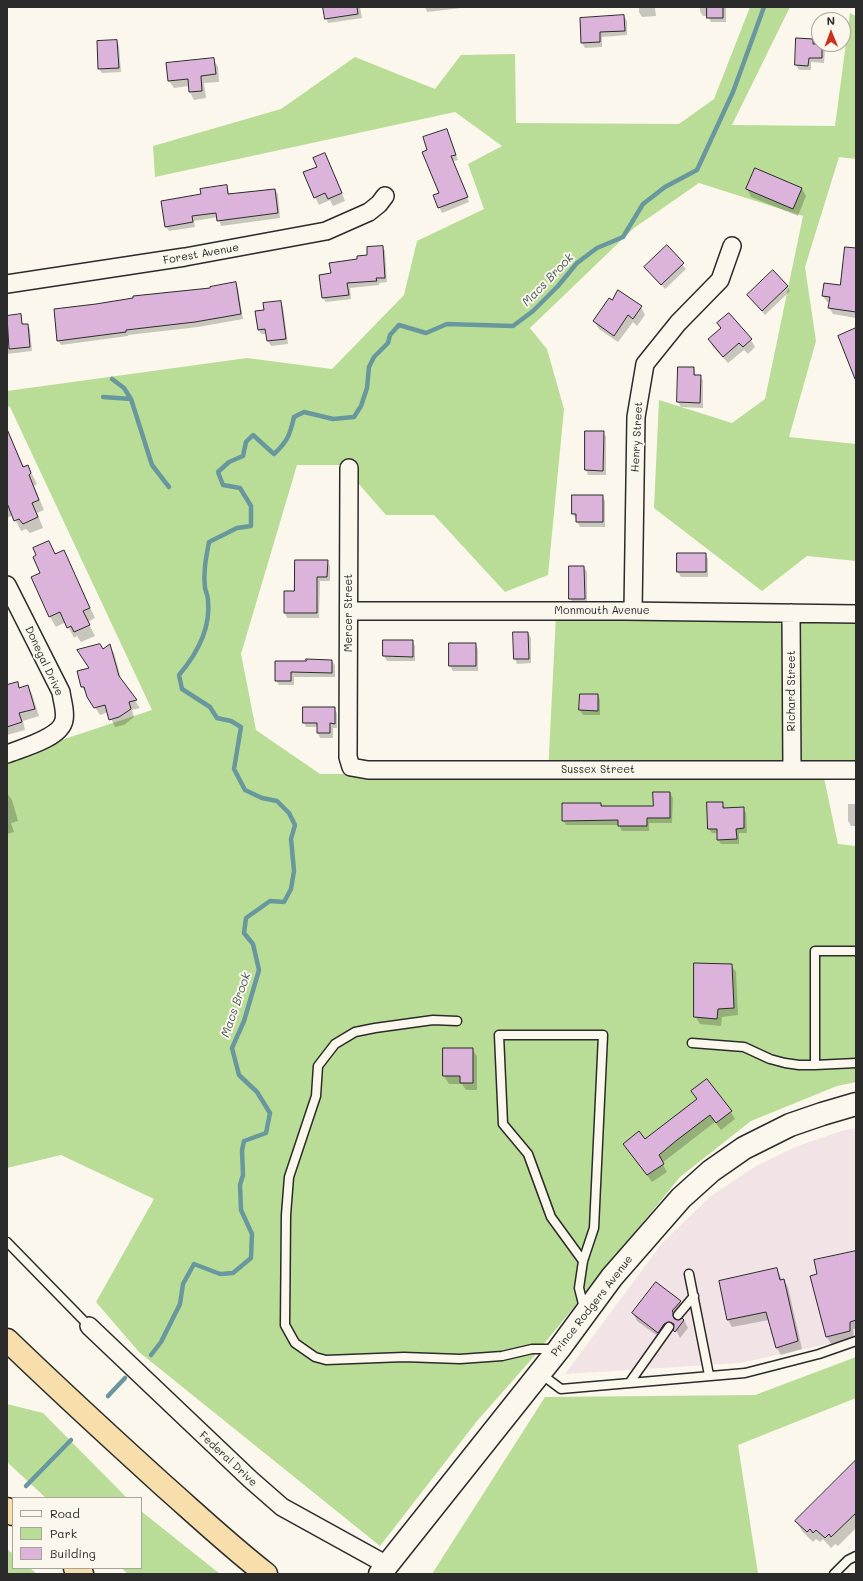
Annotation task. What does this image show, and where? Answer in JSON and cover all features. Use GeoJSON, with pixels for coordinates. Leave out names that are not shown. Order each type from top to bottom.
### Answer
{"type":"FeatureCollection","features":[{"type":"Feature","properties":{"kind":"highway"},"geometry":{"type":"LineString","coordinates":[[7,1340],[58,1390],[150,1474],[236,1550],[266,1574]]}},
{"type":"Feature","properties":{"kind":"street","name":"Forest Avenue"},"geometry":{"type":"LineString","coordinates":[[7,284],[185,257],[326,231],[369,212],[379,204],[385,196]]}},
{"type":"Feature","properties":{"kind":"street","name":"Henry Street"},"geometry":{"type":"LineString","coordinates":[[633,611],[636,417],[645,364],[678,323],[720,280],[732,246]]}},
{"type":"Feature","properties":{"kind":"street","name":"Mercer Street"},"geometry":{"type":"LineString","coordinates":[[348,757],[349,468]]}},
{"type":"Feature","properties":{"kind":"street","name":"Donegal Drive"},"geometry":{"type":"LineString","coordinates":[[7,585],[61,692],[64,710],[64,721],[57,731],[46,738],[7,754]]}},
{"type":"Feature","properties":{"kind":"street","name":"Monmouth Avenue"},"geometry":{"type":"LineString","coordinates":[[349,611],[633,611],[856,614]]}},
{"type":"Feature","properties":{"kind":"street","name":"Richard Street"},"geometry":{"type":"LineString","coordinates":[[791,613],[792,770]]}},
{"type":"Feature","properties":{"kind":"street","name":"Sussex Street"},"geometry":{"type":"LineString","coordinates":[[348,757],[351,766],[368,770],[856,770]]}},
{"type":"Feature","properties":{"kind":"street","name":"Prince Rodgers Avenue"},"geometry":{"type":"LineString","coordinates":[[384,1570],[559,1349],[612,1277],[681,1198],[711,1171],[744,1148],[790,1125],[856,1104]]}},
{"type":"Feature","properties":{"kind":"street","name":"Federal Drive"},"geometry":{"type":"LineString","coordinates":[[89,1326],[250,1480],[282,1507],[384,1570]]}},
{"type":"Feature","properties":{"kind":"lane"},"geometry":{"type":"LineString","coordinates":[[815,1065],[815,951],[856,951]]}},
{"type":"Feature","properties":{"kind":"lane"},"geometry":{"type":"LineString","coordinates":[[457,1021],[433,1020],[355,1032],[334,1044],[318,1066],[316,1096],[289,1177],[286,1215],[285,1325],[295,1344],[315,1357],[326,1360],[404,1357],[460,1359],[502,1356],[532,1349],[559,1349]]}},
{"type":"Feature","properties":{"kind":"lane"},"geometry":{"type":"LineString","coordinates":[[583,1261],[552,1217],[528,1154],[504,1124],[499,1035],[603,1035],[594,1228],[583,1261],[580,1288],[585,1313]]}},
{"type":"Feature","properties":{"kind":"lane"},"geometry":{"type":"LineString","coordinates":[[692,1043],[744,1047],[770,1059],[799,1066],[856,1063]]}},
{"type":"Feature","properties":{"kind":"lane"},"geometry":{"type":"LineString","coordinates":[[7,1242],[89,1326]]}},
{"type":"Feature","properties":{"kind":"lane"},"geometry":{"type":"LineString","coordinates":[[689,1274],[709,1376]]}},
{"type":"Feature","properties":{"kind":"lane"},"geometry":{"type":"LineString","coordinates":[[678,1315],[694,1296]]}},
{"type":"Feature","properties":{"kind":"lane"},"geometry":{"type":"LineString","coordinates":[[630,1382],[669,1327]]}},
{"type":"Feature","properties":{"kind":"lane"},"geometry":{"type":"LineString","coordinates":[[539,1373],[561,1389],[745,1373],[819,1354],[856,1341]]}},
{"type":"Feature","properties":{"kind":"lane"},"geometry":{"type":"LineString","coordinates":[[834,1574],[848,1560],[856,1556]]}},
{"type":"Feature","properties":{"kind":"shaded area"},"geometry":{"type":"Polygon","coordinates":[[[856,1128],[856,1338],[739,1363],[565,1374],[663,1242],[711,1196],[756,1166],[795,1147],[841,1131],[856,1128]]]}},
{"type":"Feature","properties":{"kind":"green space"},"geometry":{"type":"Polygon","coordinates":[[[750,7],[790,7],[732,125],[835,126],[845,52],[851,52],[851,14],[856,16],[856,159],[839,157],[805,267],[816,341],[789,437],[856,444],[856,561],[807,556],[762,591],[654,508],[659,400],[732,423],[765,399],[803,216],[699,183],[634,228],[530,328],[547,349],[564,409],[548,575],[505,592],[434,515],[386,515],[342,465],[297,465],[241,654],[256,730],[320,774],[548,774],[556,615],[856,619],[856,773],[823,773],[838,844],[856,846],[856,1082],[837,1086],[751,1121],[680,1177],[530,1361],[477,1421],[380,1546],[139,1352],[96,1302],[154,1199],[61,1155],[7,1168],[7,758],[152,710],[10,407],[7,406],[7,391],[247,358],[332,369],[404,295],[417,241],[484,209],[468,164],[502,146],[455,112],[155,177],[153,146],[281,109],[355,57],[435,89],[461,55],[515,54],[516,123],[679,124],[714,99],[750,7]]]}},
{"type":"Feature","properties":{"kind":"green space"},"geometry":{"type":"Polygon","coordinates":[[[856,1357],[856,1398],[738,1445],[758,1574],[432,1574],[545,1397],[755,1395],[856,1357]]]}},
{"type":"Feature","properties":{"kind":"green space"},"geometry":{"type":"Polygon","coordinates":[[[7,1404],[43,1413],[126,1497],[45,1497],[7,1462],[7,1404]]]}},
{"type":"Feature","properties":{"kind":"green space"},"geometry":{"type":"Polygon","coordinates":[[[142,1512],[220,1574],[128,1574],[122,1569],[142,1569],[142,1512]]]}},
{"type":"Feature","properties":{"kind":"green space"},"geometry":{"type":"Polygon","coordinates":[[[7,1549],[12,1553],[12,1569],[31,1569],[37,1574],[7,1574],[7,1549]]]}},
{"type":"Feature","properties":{"kind":"building"},"geometry":{"type":"Polygon","coordinates":[[[323,7],[357,7],[358,14],[325,19],[323,7]]]}},
{"type":"Feature","properties":{"kind":"building"},"geometry":{"type":"Polygon","coordinates":[[[707,7],[723,7],[723,18],[707,18],[707,7]]]}},
{"type":"Feature","properties":{"kind":"building"},"geometry":{"type":"Polygon","coordinates":[[[624,15],[625,31],[600,32],[600,42],[581,43],[580,18],[624,15]]]}},
{"type":"Feature","properties":{"kind":"building"},"geometry":{"type":"Polygon","coordinates":[[[796,38],[811,39],[811,52],[822,52],[822,58],[809,58],[808,66],[795,65],[796,38]]]}},
{"type":"Feature","properties":{"kind":"building"},"geometry":{"type":"Polygon","coordinates":[[[117,40],[119,68],[98,69],[97,41],[117,40]]]}},
{"type":"Feature","properties":{"kind":"building"},"geometry":{"type":"Polygon","coordinates":[[[214,58],[216,74],[201,76],[202,91],[189,92],[188,79],[168,81],[166,63],[214,58]]]}},
{"type":"Feature","properties":{"kind":"building"},"geometry":{"type":"Polygon","coordinates":[[[447,129],[456,155],[451,156],[468,197],[438,208],[433,195],[439,193],[422,152],[427,150],[423,137],[447,129]]]}},
{"type":"Feature","properties":{"kind":"building"},"geometry":{"type":"Polygon","coordinates":[[[325,153],[342,193],[328,199],[325,193],[314,198],[303,172],[317,167],[313,158],[325,153]]]}},
{"type":"Feature","properties":{"kind":"building"},"geometry":{"type":"Polygon","coordinates":[[[755,168],[802,188],[793,209],[746,189],[755,168]]]}},
{"type":"Feature","properties":{"kind":"building"},"geometry":{"type":"Polygon","coordinates":[[[227,185],[228,194],[275,189],[278,213],[217,221],[216,213],[192,216],[193,222],[165,227],[161,201],[201,194],[200,189],[227,185]]]}},
{"type":"Feature","properties":{"kind":"building"},"geometry":{"type":"Polygon","coordinates":[[[667,245],[684,263],[661,285],[644,267],[667,245]]]}},
{"type":"Feature","properties":{"kind":"building"},"geometry":{"type":"Polygon","coordinates":[[[383,246],[385,278],[376,278],[377,281],[347,283],[349,295],[322,298],[319,275],[331,273],[329,263],[357,259],[357,256],[367,255],[367,247],[383,246]]]}},
{"type":"Feature","properties":{"kind":"building"},"geometry":{"type":"Polygon","coordinates":[[[845,247],[856,248],[856,312],[828,308],[830,297],[822,296],[824,283],[840,285],[845,247]]]}},
{"type":"Feature","properties":{"kind":"building"},"geometry":{"type":"Polygon","coordinates":[[[773,270],[788,286],[762,311],[747,295],[773,270]]]}},
{"type":"Feature","properties":{"kind":"building"},"geometry":{"type":"Polygon","coordinates":[[[236,282],[241,314],[195,322],[126,330],[126,332],[57,341],[54,309],[133,298],[133,296],[210,288],[236,282]]]}},
{"type":"Feature","properties":{"kind":"building"},"geometry":{"type":"Polygon","coordinates":[[[618,290],[642,306],[633,319],[628,315],[614,336],[593,321],[609,298],[612,300],[618,290]]]}},
{"type":"Feature","properties":{"kind":"building"},"geometry":{"type":"Polygon","coordinates":[[[281,301],[286,339],[267,341],[265,329],[258,330],[255,311],[264,310],[263,303],[281,301]]]}},
{"type":"Feature","properties":{"kind":"building"},"geometry":{"type":"Polygon","coordinates":[[[729,313],[752,339],[743,347],[739,343],[723,357],[708,339],[721,328],[717,323],[729,313]]]}},
{"type":"Feature","properties":{"kind":"building"},"geometry":{"type":"Polygon","coordinates":[[[21,314],[22,324],[28,324],[30,347],[9,349],[7,316],[21,314]]]}},
{"type":"Feature","properties":{"kind":"building"},"geometry":{"type":"Polygon","coordinates":[[[856,328],[856,379],[855,379],[838,336],[856,328]]]}},
{"type":"Feature","properties":{"kind":"building"},"geometry":{"type":"Polygon","coordinates":[[[678,367],[694,367],[694,375],[701,375],[700,403],[677,402],[678,367]]]}},
{"type":"Feature","properties":{"kind":"building"},"geometry":{"type":"Polygon","coordinates":[[[7,429],[23,467],[28,465],[31,473],[29,475],[39,500],[32,503],[38,517],[23,524],[19,519],[14,521],[7,503],[7,429]]]}},
{"type":"Feature","properties":{"kind":"building"},"geometry":{"type":"Polygon","coordinates":[[[585,431],[604,431],[603,471],[585,470],[585,431]]]}},
{"type":"Feature","properties":{"kind":"building"},"geometry":{"type":"Polygon","coordinates":[[[572,495],[603,495],[603,522],[576,522],[576,514],[572,514],[572,495]]]}},
{"type":"Feature","properties":{"kind":"building"},"geometry":{"type":"Polygon","coordinates":[[[49,541],[55,554],[64,550],[90,608],[83,611],[90,625],[74,632],[71,626],[67,628],[60,612],[49,617],[31,577],[40,573],[33,557],[36,555],[33,548],[49,541]]]}},
{"type":"Feature","properties":{"kind":"building"},"geometry":{"type":"Polygon","coordinates":[[[677,553],[706,553],[706,572],[677,572],[677,553]]]}},
{"type":"Feature","properties":{"kind":"building"},"geometry":{"type":"Polygon","coordinates":[[[295,560],[328,560],[327,577],[317,577],[317,613],[284,613],[284,591],[294,591],[295,560]]]}},
{"type":"Feature","properties":{"kind":"building"},"geometry":{"type":"Polygon","coordinates":[[[569,566],[584,566],[585,599],[569,599],[569,566]]]}},
{"type":"Feature","properties":{"kind":"building"},"geometry":{"type":"Polygon","coordinates":[[[513,632],[528,632],[529,659],[514,659],[513,632]]]}},
{"type":"Feature","properties":{"kind":"building"},"geometry":{"type":"Polygon","coordinates":[[[383,640],[413,640],[413,657],[383,656],[383,640]]]}},
{"type":"Feature","properties":{"kind":"building"},"geometry":{"type":"Polygon","coordinates":[[[449,643],[476,643],[476,666],[449,666],[449,643]]]}},
{"type":"Feature","properties":{"kind":"building"},"geometry":{"type":"Polygon","coordinates":[[[100,644],[103,649],[110,644],[119,676],[137,700],[129,702],[131,709],[119,717],[109,720],[105,705],[94,708],[87,697],[84,687],[81,687],[77,671],[89,668],[77,650],[100,644]]]}},
{"type":"Feature","properties":{"kind":"building"},"geometry":{"type":"Polygon","coordinates":[[[306,659],[332,660],[332,673],[291,672],[291,681],[275,681],[275,661],[306,661],[306,659]]]}},
{"type":"Feature","properties":{"kind":"building"},"geometry":{"type":"Polygon","coordinates":[[[18,682],[19,688],[28,685],[35,709],[19,713],[22,722],[7,727],[7,685],[18,682]]]}},
{"type":"Feature","properties":{"kind":"building"},"geometry":{"type":"Polygon","coordinates":[[[580,694],[598,694],[598,711],[579,710],[580,694]]]}},
{"type":"Feature","properties":{"kind":"building"},"geometry":{"type":"Polygon","coordinates":[[[303,707],[335,707],[335,724],[330,723],[330,733],[317,733],[317,723],[303,723],[303,707]]]}},
{"type":"Feature","properties":{"kind":"building"},"geometry":{"type":"Polygon","coordinates":[[[653,792],[670,792],[670,818],[647,818],[647,826],[618,826],[618,820],[562,821],[562,803],[601,803],[601,806],[653,806],[653,792]]]}},
{"type":"Feature","properties":{"kind":"building"},"geometry":{"type":"Polygon","coordinates":[[[707,802],[723,802],[723,808],[744,807],[744,828],[736,829],[737,839],[717,840],[717,829],[708,829],[707,802]]]}},
{"type":"Feature","properties":{"kind":"building"},"geometry":{"type":"Polygon","coordinates":[[[694,963],[732,964],[734,1008],[718,1009],[717,1019],[694,1017],[694,963]]]}},
{"type":"Feature","properties":{"kind":"building"},"geometry":{"type":"Polygon","coordinates":[[[443,1048],[473,1048],[473,1083],[460,1083],[460,1076],[443,1076],[443,1048]]]}},
{"type":"Feature","properties":{"kind":"building"},"geometry":{"type":"Polygon","coordinates":[[[707,1079],[732,1111],[716,1123],[710,1115],[659,1155],[664,1164],[647,1175],[623,1144],[639,1131],[645,1139],[697,1099],[691,1091],[707,1079]]]}},
{"type":"Feature","properties":{"kind":"building"},"geometry":{"type":"Polygon","coordinates":[[[856,1251],[856,1320],[850,1322],[850,1331],[826,1337],[810,1276],[817,1274],[814,1260],[856,1251]]]}},
{"type":"Feature","properties":{"kind":"building"},"geometry":{"type":"Polygon","coordinates":[[[777,1268],[780,1280],[784,1279],[798,1341],[776,1348],[766,1312],[727,1320],[719,1281],[777,1268]]]}},
{"type":"Feature","properties":{"kind":"building"},"geometry":{"type":"Polygon","coordinates":[[[656,1282],[681,1301],[672,1311],[675,1319],[679,1320],[682,1318],[684,1320],[675,1332],[673,1330],[674,1324],[669,1322],[664,1324],[658,1333],[632,1313],[656,1282]]]}},
{"type":"Feature","properties":{"kind":"building"},"geometry":{"type":"Polygon","coordinates":[[[856,1460],[856,1513],[831,1537],[829,1534],[825,1538],[816,1530],[813,1533],[810,1529],[807,1532],[795,1521],[856,1460]]]}},
{"type":"Feature","properties":{"kind":"waterway","name":"Macs Brook"},"geometry":{"type":"LineString","coordinates":[[151,1355],[161,1342],[180,1304],[183,1284],[194,1264],[220,1274],[233,1273],[251,1258],[252,1234],[241,1210],[240,1185],[243,1175],[242,1150],[244,1141],[266,1133],[270,1113],[257,1092],[239,1075],[232,1048],[244,1021],[259,970],[253,944],[244,933],[246,918],[270,901],[284,902],[291,889],[294,871],[291,839],[295,825],[289,813],[277,801],[262,798],[245,790],[234,769],[241,727],[231,721],[217,718],[210,707],[182,689],[179,675],[191,659],[205,631],[208,598],[204,576],[209,542],[237,528],[251,526],[251,506],[240,488],[223,485],[218,472],[229,462],[243,456],[246,442],[253,435],[274,454],[287,438],[294,417],[304,412],[333,419],[354,417],[361,406],[367,388],[369,367],[374,357],[388,343],[390,335],[399,325],[426,333],[447,324],[513,326],[533,311],[558,286],[577,263],[597,248],[623,237],[643,204],[665,187],[697,170],[733,92],[764,7]]}},
{"type":"Feature","properties":{"kind":"waterway"},"geometry":{"type":"LineString","coordinates":[[112,379],[124,388],[131,399],[152,465],[169,487]]}},
{"type":"Feature","properties":{"kind":"waterway"},"geometry":{"type":"LineString","coordinates":[[103,397],[131,399]]}},
{"type":"Feature","properties":{"kind":"waterway","name":"Macs Brook"},"geometry":{"type":"LineString","coordinates":[[108,1396],[125,1378]]}},
{"type":"Feature","properties":{"kind":"waterway","name":"Macs Brook"},"geometry":{"type":"LineString","coordinates":[[26,1486],[71,1440]]}}]}
